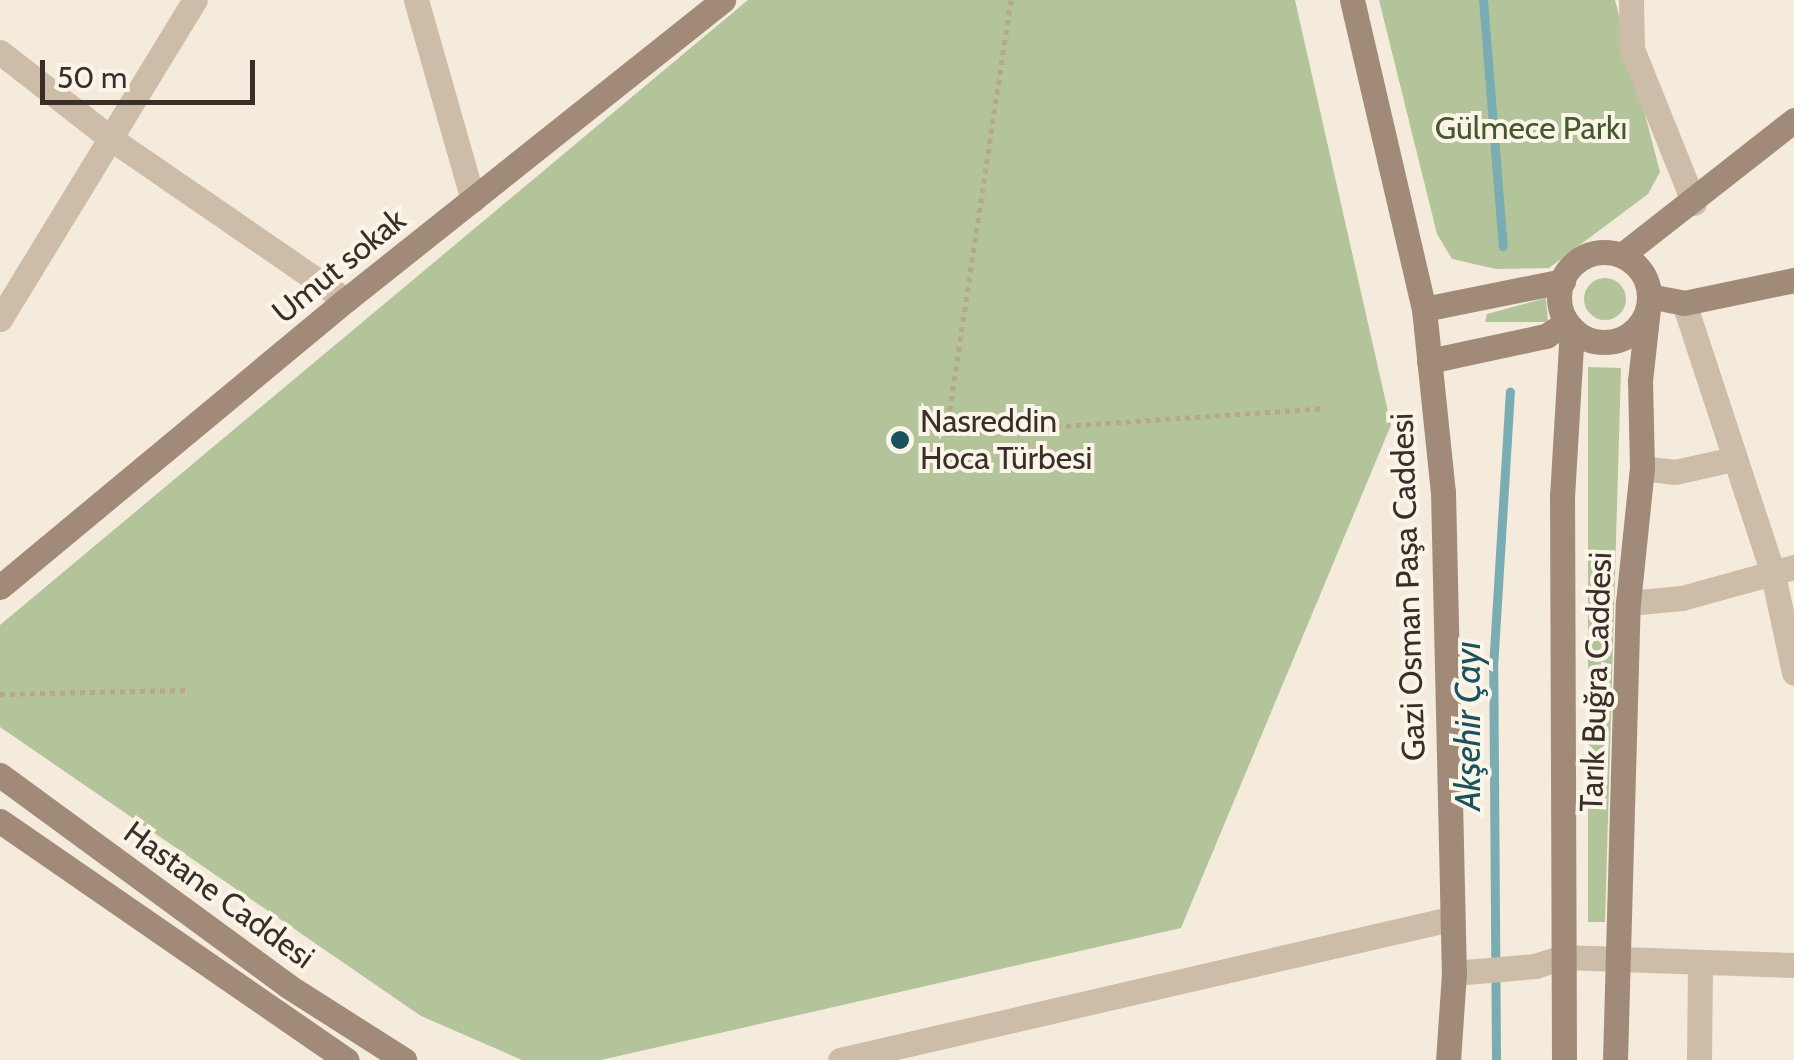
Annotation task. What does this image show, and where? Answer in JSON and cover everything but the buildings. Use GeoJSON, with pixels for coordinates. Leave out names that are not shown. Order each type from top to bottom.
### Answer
{"type":"FeatureCollection","features":[{"type":"Feature","properties":{"kind":"street"},"geometry":{"type":"LineString","coordinates":[[0,319],[195,0]]}},
{"type":"Feature","properties":{"kind":"street"},"geometry":{"type":"LineString","coordinates":[[416,0],[473,200]]}},
{"type":"Feature","properties":{"kind":"street","name":"Umut sokak"},"geometry":{"type":"LineString","coordinates":[[0,588],[346,300],[723,0]]}},
{"type":"Feature","properties":{"kind":"street","name":"Gazi Osman Paşa Caddesi"},"geometry":{"type":"LineString","coordinates":[[1352,0],[1424,309],[1443,492],[1454,972],[1448,1060]]}},
{"type":"Feature","properties":{"kind":"street"},"geometry":{"type":"LineString","coordinates":[[1630,0],[1632,49],[1694,204]]}},
{"type":"Feature","properties":{"kind":"street"},"geometry":{"type":"LineString","coordinates":[[0,52],[110,138],[346,300]]}},
{"type":"Feature","properties":{"kind":"street"},"geometry":{"type":"LineString","coordinates":[[1622,255],[1642,272],[1649,302],[1636,330],[1615,341],[1592,340],[1569,325],[1560,302],[1562,281],[1580,259],[1622,255],[1694,204],[1794,120]]}},
{"type":"Feature","properties":{"kind":"street"},"geometry":{"type":"LineString","coordinates":[[1649,302],[1684,303],[1794,280]]}},
{"type":"Feature","properties":{"kind":"street"},"geometry":{"type":"LineString","coordinates":[[1424,309],[1562,281]]}},
{"type":"Feature","properties":{"kind":"street","name":"Tarık Buğra Caddesi"},"geometry":{"type":"LineString","coordinates":[[1614,1060],[1628,603],[1642,468],[1640,381],[1649,302]]}},
{"type":"Feature","properties":{"kind":"street"},"geometry":{"type":"LineString","coordinates":[[1684,303],[1733,459],[1783,568],[1794,674]]}},
{"type":"Feature","properties":{"kind":"street"},"geometry":{"type":"LineString","coordinates":[[1429,361],[1546,336],[1569,325]]}},
{"type":"Feature","properties":{"kind":"street","name":"Tarık Buğra Caddesi"},"geometry":{"type":"LineString","coordinates":[[1564,1060],[1562,497],[1569,325]]}},
{"type":"Feature","properties":{"kind":"street"},"geometry":{"type":"LineString","coordinates":[[1642,468],[1674,472],[1733,459]]}},
{"type":"Feature","properties":{"kind":"street"},"geometry":{"type":"LineString","coordinates":[[1628,603],[1682,598],[1783,568]]}},
{"type":"Feature","properties":{"kind":"street","name":"Hastane Caddesi"},"geometry":{"type":"LineString","coordinates":[[0,775],[288,986],[404,1060]]}},
{"type":"Feature","properties":{"kind":"street","name":"Hastane Caddesi"},"geometry":{"type":"LineString","coordinates":[[0,821],[346,1060]]}},
{"type":"Feature","properties":{"kind":"street"},"geometry":{"type":"LineString","coordinates":[[840,1060],[1450,919]]}},
{"type":"Feature","properties":{"kind":"street"},"geometry":{"type":"LineString","coordinates":[[1454,972],[1535,966],[1562,956],[1794,965]]}},
{"type":"Feature","properties":{"kind":"street"},"geometry":{"type":"LineString","coordinates":[[1699,1060],[1700,964]]}},
{"type":"Feature","properties":{"kind":"path"},"geometry":{"type":"LineString","coordinates":[[1011,0],[946,434],[1322,408]]}},
{"type":"Feature","properties":{"kind":"path"},"geometry":{"type":"LineString","coordinates":[[0,694],[188,690]]}},
{"type":"Feature","properties":{"kind":"green space"},"geometry":{"type":"Polygon","coordinates":[[[748,0],[1295,0],[1391,425],[1181,928],[601,1060],[522,1060],[421,1016],[0,727],[0,625],[748,0]]]}},
{"type":"Feature","properties":{"kind":"green space","name":"Gülmece Parkı"},"geometry":{"type":"Polygon","coordinates":[[[1379,0],[1615,0],[1660,172],[1648,194],[1549,268],[1496,269],[1452,259],[1437,234],[1379,0]]]}},
{"type":"Feature","properties":{"kind":"green space"},"geometry":{"type":"Polygon","coordinates":[[[1605,278],[1620,284],[1626,299],[1620,314],[1605,320],[1590,314],[1584,299],[1590,284],[1605,278]]]}},
{"type":"Feature","properties":{"kind":"green space"},"geometry":{"type":"Polygon","coordinates":[[[1546,298],[1548,322],[1485,322],[1487,314],[1546,298]]]}},
{"type":"Feature","properties":{"kind":"green space"},"geometry":{"type":"Polygon","coordinates":[[[1588,367],[1621,368],[1605,922],[1588,922],[1588,367]]]}},
{"type":"Feature","properties":{"kind":"waterway","name":"Akşehir Çayı"},"geometry":{"type":"LineString","coordinates":[[1483,0],[1503,246]]}},
{"type":"Feature","properties":{"kind":"waterway","name":"Akşehir Çayı"},"geometry":{"type":"LineString","coordinates":[[1496,1060],[1493,668],[1510,392]]}},
{"type":"Feature","properties":{"kind":"place","name":"Nasreddin Hoca Türbesi"},"geometry":{"type":"Point","coordinates":[900,440]}}]}
